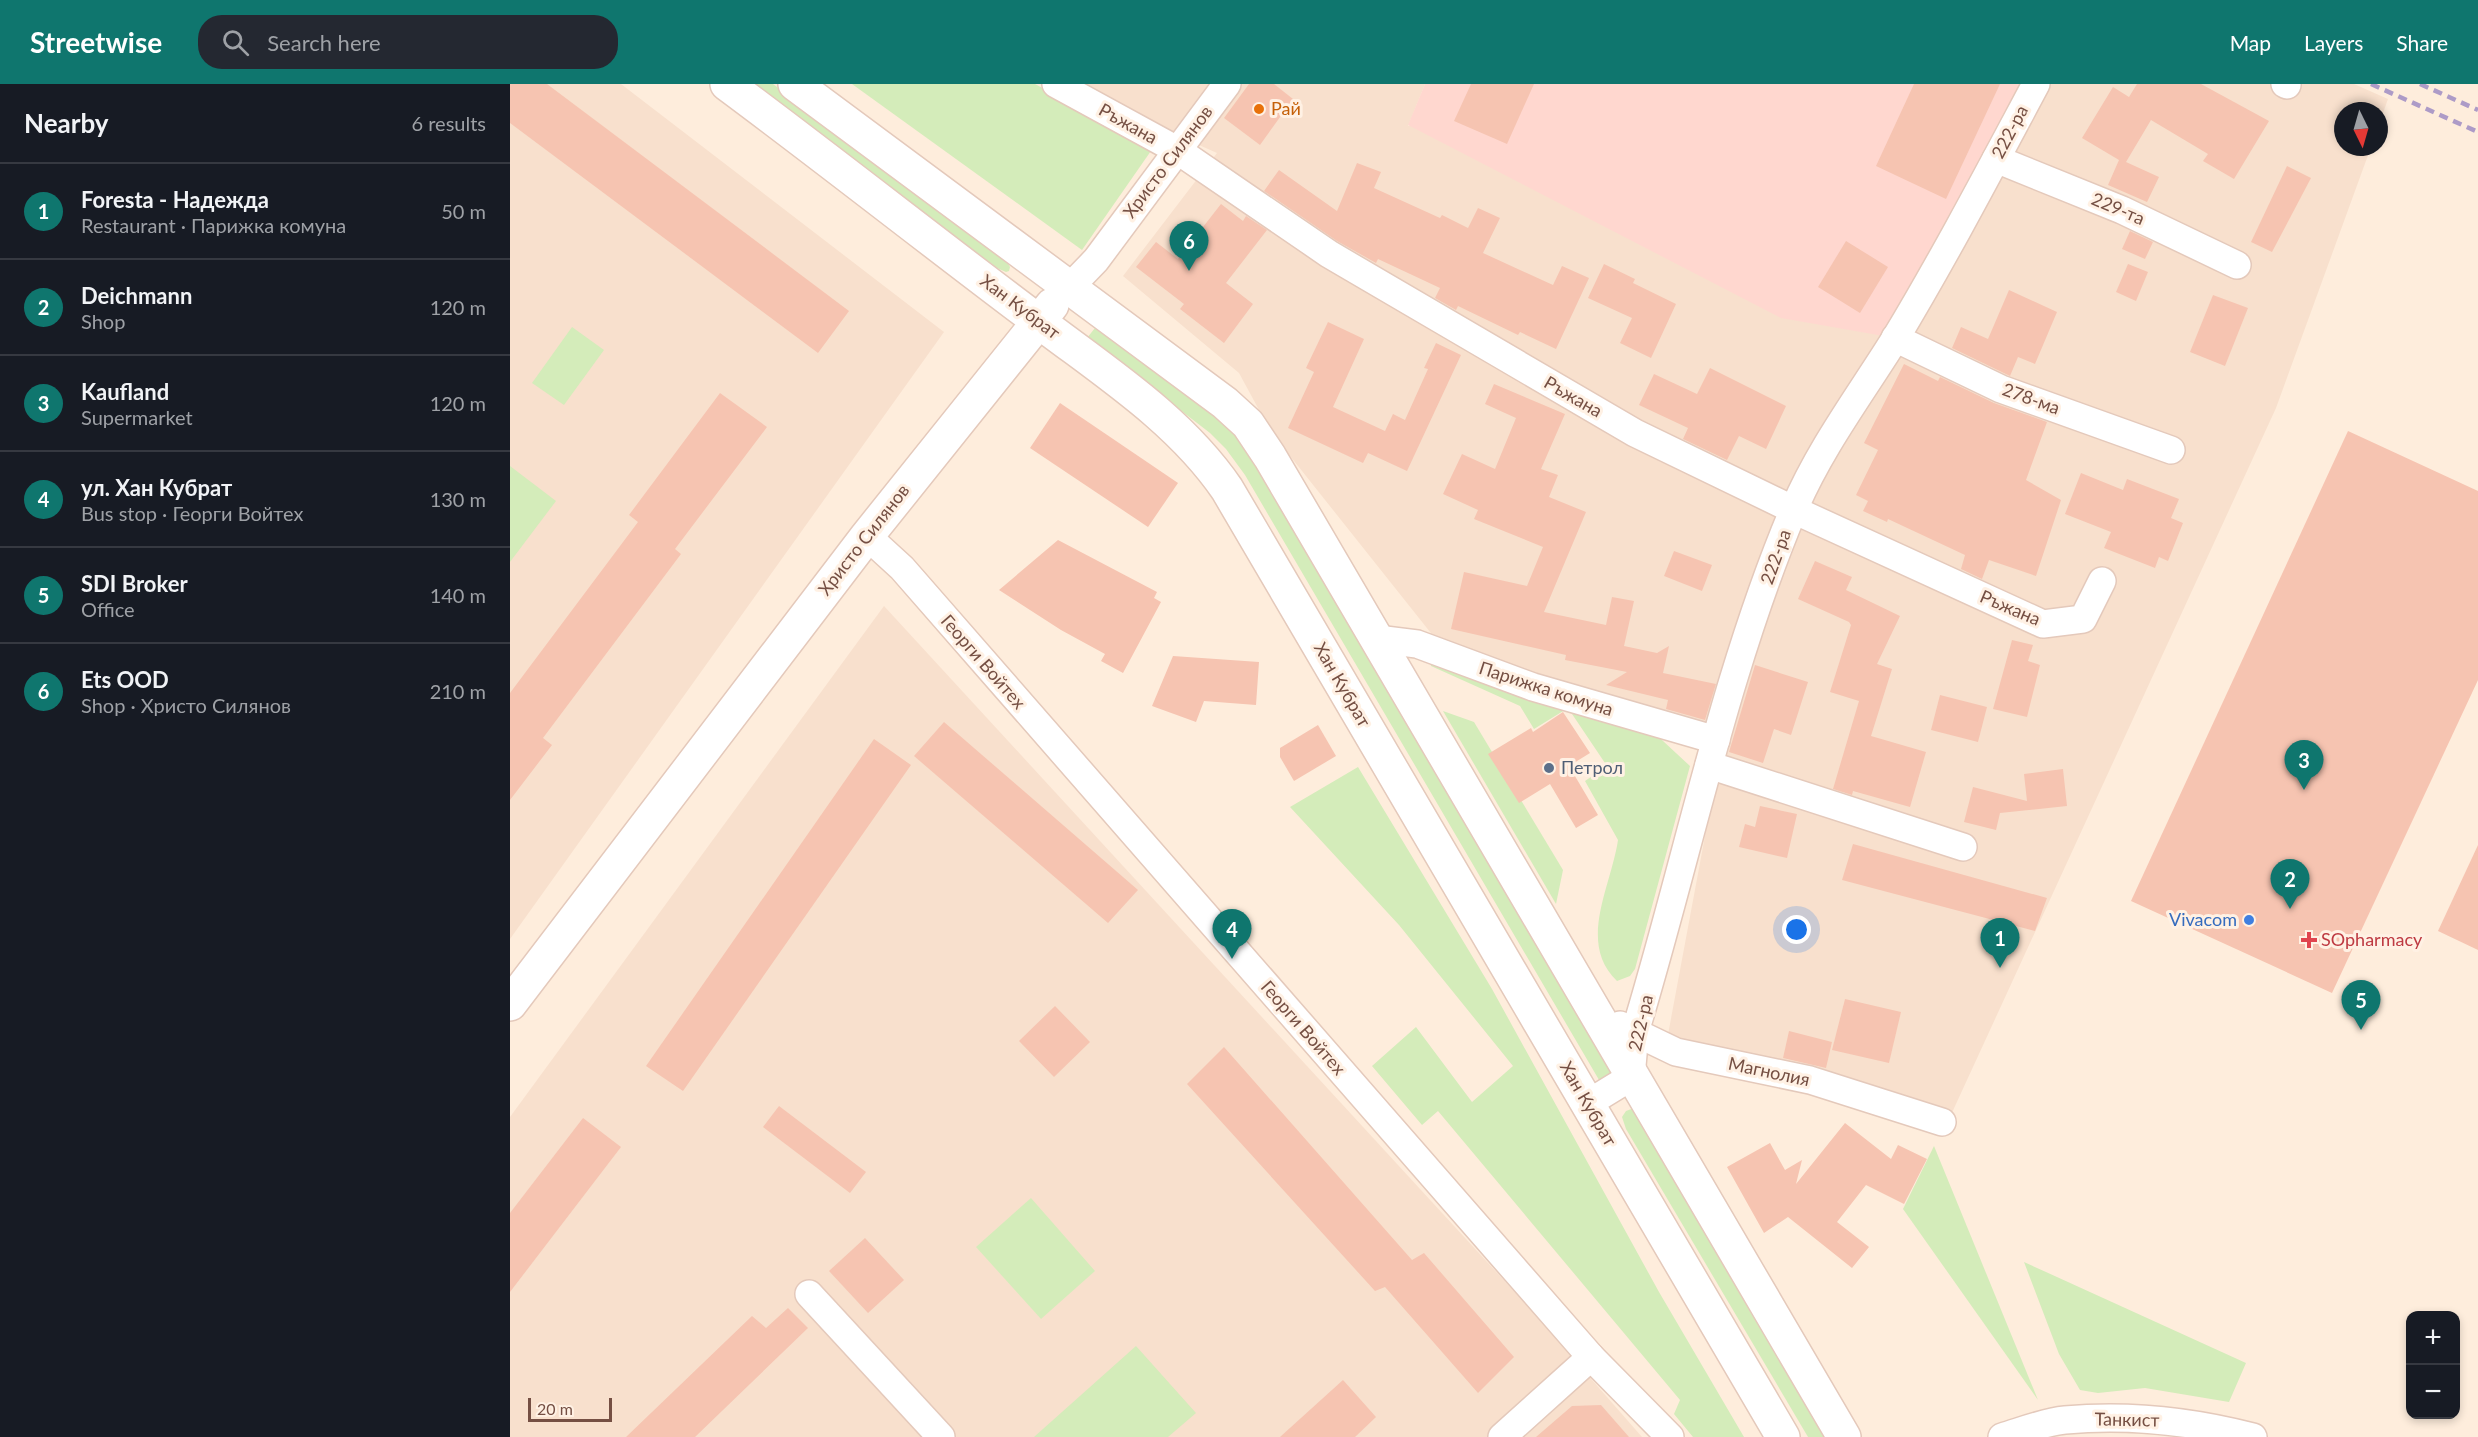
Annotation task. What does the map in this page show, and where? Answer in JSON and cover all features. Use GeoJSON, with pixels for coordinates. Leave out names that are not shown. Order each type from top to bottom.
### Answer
{"type":"FeatureCollection","features":[{"type":"Feature","properties":{"kind":"street","name":"Хан Кубрат"},"geometry":{"type":"LineString","coordinates":[[727,84],[1185,436],[1207,459],[1227,489],[1783,1437]]}},
{"type":"Feature","properties":{"kind":"street"},"geometry":{"type":"LineString","coordinates":[[795,84],[1068,289],[1225,403],[1248,424],[1270,457],[1599,1016],[1631,1077],[1844,1437]]}},
{"type":"Feature","properties":{"kind":"street","name":"Ръжана"},"geometry":{"type":"LineString","coordinates":[[1056,84],[1177,150],[1329,254],[1635,433],[1794,510],[2043,624],[2083,618],[2102,581]]}},
{"type":"Feature","properties":{"kind":"street","name":"Христо Силянов"},"geometry":{"type":"LineString","coordinates":[[510,1004],[867,536],[1037,321],[1096,260],[1227,84]]}},
{"type":"Feature","properties":{"kind":"street","name":"222-ра"},"geometry":{"type":"LineString","coordinates":[[1631,1077],[1635,1032],[1716,740],[1752,625],[1794,510],[1820,456],[1895,338],[2036,84]]}},
{"type":"Feature","properties":{"kind":"street","name":"229-та"},"geometry":{"type":"LineString","coordinates":[[1996,159],[2122,210],[2237,264]]}},
{"type":"Feature","properties":{"kind":"street","name":"278-ма"},"geometry":{"type":"LineString","coordinates":[[1895,338],[2001,389],[2171,450]]}},
{"type":"Feature","properties":{"kind":"street","name":"Георги Войтех"},"geometry":{"type":"LineString","coordinates":[[867,536],[902,568],[1591,1357],[1670,1437]]}},
{"type":"Feature","properties":{"kind":"street","name":"Парижка комуна"},"geometry":{"type":"LineString","coordinates":[[1377,639],[1417,644],[1533,687],[1716,740]]}},
{"type":"Feature","properties":{"kind":"street"},"geometry":{"type":"LineString","coordinates":[[1709,765],[1964,847]]}},
{"type":"Feature","properties":{"kind":"street","name":"Магнолия"},"geometry":{"type":"LineString","coordinates":[[1599,1016],[1676,1052],[1810,1080],[1942,1122]]}},
{"type":"Feature","properties":{"kind":"street"},"geometry":{"type":"LineString","coordinates":[[1587,1104],[1631,1077]]}},
{"type":"Feature","properties":{"kind":"street"},"geometry":{"type":"LineString","coordinates":[[809,1294],[941,1437]]}},
{"type":"Feature","properties":{"kind":"street"},"geometry":{"type":"LineString","coordinates":[[1502,1437],[1591,1357]]}},
{"type":"Feature","properties":{"kind":"street","name":"Танкист"},"geometry":{"type":"LineString","coordinates":[[2002,1437],[2063,1420],[2151,1418],[2200,1424],[2253,1437]]}},
{"type":"Feature","properties":{"kind":"shaded area"},"geometry":{"type":"Polygon","coordinates":[[[510,84],[621,84],[944,332],[510,939],[510,84]]]}},
{"type":"Feature","properties":{"kind":"shaded area"},"geometry":{"type":"Polygon","coordinates":[[[1062,84],[1425,84],[1408,126],[2036,84],[2354,84],[2388,99],[2387,102],[2334,102],[2334,156],[2368,156],[2276,408],[1950,1117],[1667,1040],[1724,734],[1442,647],[1271,432],[1239,373],[1123,276],[1217,153],[1062,84]]]}},
{"type":"Feature","properties":{"kind":"shaded area"},"geometry":{"type":"Polygon","coordinates":[[[1425,84],[2036,84],[1895,338],[1781,318],[1408,125],[1425,84]]]}},
{"type":"Feature","properties":{"kind":"shaded area"},"geometry":{"type":"Polygon","coordinates":[[[884,606],[1523,1301],[1642,1437],[510,1437],[510,1117],[884,606]]]}},
{"type":"Feature","properties":{"kind":"green space"},"geometry":{"type":"Polygon","coordinates":[[[751,84],[773,84],[1005,259],[1010,267],[1009,271],[997,268],[751,84]]]}},
{"type":"Feature","properties":{"kind":"green space"},"geometry":{"type":"Polygon","coordinates":[[[852,84],[1035,84],[1153,148],[1082,250],[852,84]]]}},
{"type":"Feature","properties":{"kind":"green space"},"geometry":{"type":"Polygon","coordinates":[[[1099,323],[1236,431],[1618,1075],[1602,1085],[1245,475],[1226,449],[1210,433],[1087,338],[1099,323]]]}},
{"type":"Feature","properties":{"kind":"green space"},"geometry":{"type":"Polygon","coordinates":[[[572,327],[604,350],[564,405],[532,383],[572,327]]]}},
{"type":"Feature","properties":{"kind":"green space"},"geometry":{"type":"Polygon","coordinates":[[[510,466],[556,501],[510,562],[510,466]]]}},
{"type":"Feature","properties":{"kind":"green space"},"geometry":{"type":"Polygon","coordinates":[[[1428,651],[1649,728],[1690,766],[1635,969],[1630,976],[1617,981],[1605,966],[1599,950],[1600,914],[1618,840],[1585,781],[1607,766],[1568,708],[1534,729],[1520,706],[1431,666],[1428,651]]]}},
{"type":"Feature","properties":{"kind":"green space"},"geometry":{"type":"Polygon","coordinates":[[[1443,711],[1474,722],[1563,870],[1556,904],[1443,711]]]}},
{"type":"Feature","properties":{"kind":"green space"},"geometry":{"type":"Polygon","coordinates":[[[1358,767],[1492,989],[1659,1292],[1744,1437],[1693,1437],[1674,1414],[1680,1400],[1438,1111],[1422,1125],[1372,1066],[1416,1027],[1472,1102],[1513,1066],[1399,925],[1290,807],[1358,767]]]}},
{"type":"Feature","properties":{"kind":"green space"},"geometry":{"type":"Polygon","coordinates":[[[1634,1108],[1831,1437],[1808,1437],[1626,1129],[1622,1117],[1626,1111],[1634,1108]]]}},
{"type":"Feature","properties":{"kind":"green space"},"geometry":{"type":"Polygon","coordinates":[[[1934,1146],[2038,1400],[1903,1209],[1934,1146]]]}},
{"type":"Feature","properties":{"kind":"green space"},"geometry":{"type":"Polygon","coordinates":[[[1031,1198],[1095,1271],[1041,1319],[976,1247],[1031,1198]]]}},
{"type":"Feature","properties":{"kind":"green space"},"geometry":{"type":"Polygon","coordinates":[[[2024,1262],[2246,1363],[2229,1402],[2145,1388],[2098,1393],[2080,1390],[2059,1354],[2024,1262]]]}},
{"type":"Feature","properties":{"kind":"green space"},"geometry":{"type":"Polygon","coordinates":[[[1136,1346],[1196,1413],[1168,1437],[1034,1437],[1136,1346]]]}},
{"type":"Feature","properties":{"kind":"building"},"geometry":{"type":"Polygon","coordinates":[[[510,84],[547,84],[849,311],[818,353],[510,123],[510,84]]]}},
{"type":"Feature","properties":{"kind":"building","name":"Рай"},"geometry":{"type":"Polygon","coordinates":[[[1249,84],[1274,84],[1293,99],[1260,145],[1224,118],[1249,84]]]}},
{"type":"Feature","properties":{"kind":"building"},"geometry":{"type":"Polygon","coordinates":[[[1471,84],[1534,84],[1507,144],[1454,121],[1471,84]]]}},
{"type":"Feature","properties":{"kind":"building"},"geometry":{"type":"Polygon","coordinates":[[[1914,84],[2000,84],[1946,199],[1876,166],[1914,84]]]}},
{"type":"Feature","properties":{"kind":"building"},"geometry":{"type":"Polygon","coordinates":[[[2137,84],[2201,84],[2269,121],[2234,179],[2203,161],[2208,154],[2151,120],[2126,162],[2159,177],[2147,202],[2108,185],[2119,160],[2082,138],[2113,87],[2129,97],[2137,84]]]}},
{"type":"Feature","properties":{"kind":"building"},"geometry":{"type":"Polygon","coordinates":[[[1357,163],[1381,172],[1374,188],[1440,218],[1442,215],[1468,228],[1478,208],[1500,218],[1483,253],[1553,285],[1562,266],[1589,278],[1556,349],[1520,332],[1518,335],[1458,306],[1456,310],[1435,298],[1440,288],[1378,259],[1376,263],[1337,241],[1264,191],[1279,170],[1337,211],[1357,163]]]}},
{"type":"Feature","properties":{"kind":"building"},"geometry":{"type":"Polygon","coordinates":[[[2287,166],[2311,178],[2272,252],[2251,242],[2287,166]]]}},
{"type":"Feature","properties":{"kind":"building"},"geometry":{"type":"Polygon","coordinates":[[[1221,204],[1243,221],[1246,216],[1267,230],[1226,283],[1253,304],[1224,343],[1180,309],[1184,304],[1136,267],[1156,242],[1178,259],[1221,204]]]}},
{"type":"Feature","properties":{"kind":"building"},"geometry":{"type":"Polygon","coordinates":[[[2130,231],[2153,242],[2145,259],[2122,249],[2130,231]]]}},
{"type":"Feature","properties":{"kind":"building"},"geometry":{"type":"Polygon","coordinates":[[[1846,241],[1888,267],[1860,313],[1818,287],[1846,241]]]}},
{"type":"Feature","properties":{"kind":"building"},"geometry":{"type":"Polygon","coordinates":[[[1604,264],[1635,279],[1633,283],[1676,304],[1651,358],[1620,343],[1632,318],[1588,298],[1604,264]]]}},
{"type":"Feature","properties":{"kind":"building"},"geometry":{"type":"Polygon","coordinates":[[[2128,264],[2148,272],[2136,301],[2116,292],[2128,264]]]}},
{"type":"Feature","properties":{"kind":"building"},"geometry":{"type":"Polygon","coordinates":[[[2009,290],[2057,312],[2035,364],[2018,357],[2010,376],[1952,348],[1961,327],[1988,339],[2009,290]]]}},
{"type":"Feature","properties":{"kind":"building"},"geometry":{"type":"Polygon","coordinates":[[[2213,295],[2248,308],[2225,366],[2190,352],[2213,295]]]}},
{"type":"Feature","properties":{"kind":"building"},"geometry":{"type":"Polygon","coordinates":[[[1328,322],[1364,339],[1333,407],[1385,431],[1393,414],[1405,420],[1428,369],[1424,368],[1436,343],[1461,355],[1407,471],[1368,453],[1363,463],[1288,428],[1314,372],[1306,368],[1328,322]]]}},
{"type":"Feature","properties":{"kind":"building"},"geometry":{"type":"Polygon","coordinates":[[[1904,364],[1938,381],[1940,377],[1994,403],[2047,422],[2026,480],[2061,500],[2036,576],[1989,560],[1982,579],[1961,569],[1965,555],[1888,519],[1887,522],[1863,511],[1868,501],[1856,495],[1878,450],[1864,443],[1904,364]]]}},
{"type":"Feature","properties":{"kind":"building"},"geometry":{"type":"Polygon","coordinates":[[[1710,368],[1786,406],[1766,449],[1739,436],[1727,460],[1683,439],[1688,428],[1639,405],[1654,374],[1697,394],[1710,368]]]}},
{"type":"Feature","properties":{"kind":"building"},"geometry":{"type":"Polygon","coordinates":[[[1494,384],[1565,414],[1541,469],[1558,475],[1549,497],[1586,512],[1544,612],[1606,625],[1612,597],[1634,601],[1624,646],[1657,653],[1669,646],[1663,673],[1716,684],[1705,720],[1666,709],[1668,700],[1606,685],[1627,672],[1565,660],[1566,655],[1451,629],[1464,572],[1527,586],[1543,547],[1474,519],[1478,510],[1443,494],[1462,454],[1495,469],[1516,418],[1485,404],[1494,384]]]}},
{"type":"Feature","properties":{"kind":"building"},"geometry":{"type":"Polygon","coordinates":[[[720,393],[767,427],[675,549],[681,554],[543,738],[552,745],[510,800],[510,693],[638,522],[629,515],[720,393]]]}},
{"type":"Feature","properties":{"kind":"building"},"geometry":{"type":"Polygon","coordinates":[[[1060,403],[1178,483],[1148,527],[1030,448],[1060,403]]]}},
{"type":"Feature","properties":{"kind":"building"},"geometry":{"type":"Polygon","coordinates":[[[2348,431],[2478,491],[2478,680],[2332,993],[2131,901],[2348,431]]]}},
{"type":"Feature","properties":{"kind":"building"},"geometry":{"type":"Polygon","coordinates":[[[2081,473],[2123,490],[2127,479],[2179,499],[2171,518],[2183,523],[2168,561],[2159,557],[2155,568],[2104,548],[2111,532],[2065,514],[2081,473]]]}},
{"type":"Feature","properties":{"kind":"building"},"geometry":{"type":"Polygon","coordinates":[[[1058,540],[1157,592],[1154,598],[1161,602],[1123,673],[1101,661],[1105,654],[1061,630],[999,590],[1058,540]]]}},
{"type":"Feature","properties":{"kind":"building"},"geometry":{"type":"Polygon","coordinates":[[[1674,551],[1712,565],[1702,591],[1664,576],[1674,551]]]}},
{"type":"Feature","properties":{"kind":"building"},"geometry":{"type":"Polygon","coordinates":[[[1815,561],[1852,577],[1846,590],[1900,616],[1877,664],[1892,669],[1871,736],[1926,752],[1910,807],[1853,791],[1852,795],[1833,789],[1859,701],[1830,692],[1851,625],[1849,622],[1798,599],[1815,561]]]}},
{"type":"Feature","properties":{"kind":"building"},"geometry":{"type":"Polygon","coordinates":[[[2012,640],[2033,645],[2028,661],[2040,665],[2027,717],[1993,709],[2012,640]]]}},
{"type":"Feature","properties":{"kind":"building"},"geometry":{"type":"Polygon","coordinates":[[[1173,656],[1259,662],[1256,705],[1204,701],[1196,722],[1152,706],[1173,656]]]}},
{"type":"Feature","properties":{"kind":"building"},"geometry":{"type":"Polygon","coordinates":[[[1755,665],[1808,682],[1791,735],[1774,729],[1763,763],[1729,752],[1755,665]]]}},
{"type":"Feature","properties":{"kind":"building"},"geometry":{"type":"Polygon","coordinates":[[[1940,695],[1987,707],[1978,742],[1931,730],[1940,695]]]}},
{"type":"Feature","properties":{"kind":"building"},"geometry":{"type":"Polygon","coordinates":[[[1563,712],[1590,753],[1569,766],[1598,815],[1576,828],[1550,784],[1519,803],[1488,754],[1531,728],[1533,732],[1563,712]]]}},
{"type":"Feature","properties":{"kind":"building"},"geometry":{"type":"Polygon","coordinates":[[[944,722],[1138,890],[1108,923],[914,756],[944,722]]]}},
{"type":"Feature","properties":{"kind":"building"},"geometry":{"type":"Polygon","coordinates":[[[1318,725],[1336,756],[1294,781],[1280,757],[1280,748],[1318,725]]]}},
{"type":"Feature","properties":{"kind":"building"},"geometry":{"type":"Polygon","coordinates":[[[874,739],[911,765],[683,1091],[646,1066],[874,739]]]}},
{"type":"Feature","properties":{"kind":"building"},"geometry":{"type":"Polygon","coordinates":[[[2063,769],[2067,806],[2000,813],[1996,830],[1964,822],[1973,787],[2027,801],[2024,774],[2063,769]]]}},
{"type":"Feature","properties":{"kind":"building"},"geometry":{"type":"Polygon","coordinates":[[[1760,806],[1797,814],[1787,858],[1739,847],[1745,824],[1755,827],[1760,806]]]}},
{"type":"Feature","properties":{"kind":"building"},"geometry":{"type":"Polygon","coordinates":[[[1853,844],[2047,898],[2035,931],[1842,880],[1853,844]]]}},
{"type":"Feature","properties":{"kind":"building"},"geometry":{"type":"Polygon","coordinates":[[[2478,845],[2478,950],[2438,931],[2478,845]]]}},
{"type":"Feature","properties":{"kind":"building"},"geometry":{"type":"Polygon","coordinates":[[[1845,999],[1901,1012],[1889,1063],[1832,1050],[1845,999]]]}},
{"type":"Feature","properties":{"kind":"building"},"geometry":{"type":"Polygon","coordinates":[[[1055,1006],[1090,1042],[1054,1077],[1019,1041],[1055,1006]]]}},
{"type":"Feature","properties":{"kind":"building"},"geometry":{"type":"Polygon","coordinates":[[[1789,1031],[1832,1042],[1826,1068],[1783,1058],[1789,1031]]]}},
{"type":"Feature","properties":{"kind":"building"},"geometry":{"type":"Polygon","coordinates":[[[1224,1047],[1412,1260],[1424,1253],[1514,1357],[1478,1393],[1385,1287],[1375,1291],[1187,1084],[1224,1047]]]}},
{"type":"Feature","properties":{"kind":"building"},"geometry":{"type":"Polygon","coordinates":[[[779,1106],[866,1172],[850,1193],[763,1127],[779,1106]]]}},
{"type":"Feature","properties":{"kind":"building"},"geometry":{"type":"Polygon","coordinates":[[[583,1118],[621,1147],[510,1292],[510,1213],[583,1118]]]}},
{"type":"Feature","properties":{"kind":"building"},"geometry":{"type":"Polygon","coordinates":[[[1845,1123],[1891,1159],[1898,1145],[1927,1159],[1904,1204],[1866,1185],[1837,1222],[1869,1247],[1852,1268],[1788,1217],[1764,1233],[1727,1167],[1770,1143],[1785,1170],[1802,1160],[1796,1184],[1845,1123]]]}},
{"type":"Feature","properties":{"kind":"building"},"geometry":{"type":"Polygon","coordinates":[[[865,1238],[904,1280],[868,1313],[829,1271],[865,1238]]]}},
{"type":"Feature","properties":{"kind":"building"},"geometry":{"type":"Polygon","coordinates":[[[788,1308],[808,1328],[695,1437],[626,1437],[752,1316],[766,1328],[788,1308]]]}},
{"type":"Feature","properties":{"kind":"building"},"geometry":{"type":"Polygon","coordinates":[[[1343,1380],[1376,1417],[1355,1437],[1280,1437],[1343,1380]]]}},
{"type":"Feature","properties":{"kind":"building"},"geometry":{"type":"Polygon","coordinates":[[[1601,1405],[1629,1437],[1536,1437],[1572,1406],[1601,1405]]]}},
{"type":"Feature","properties":{"kind":"railway"},"geometry":{"type":"LineString","coordinates":[[2371,84],[2478,132]]}},
{"type":"Feature","properties":{"kind":"railway"},"geometry":{"type":"LineString","coordinates":[[2420,84],[2478,110]]}},
{"type":"Feature","properties":{"kind":"place","name":"Рай"},"geometry":{"type":"Point","coordinates":[1259,109]}},
{"type":"Feature","properties":{"kind":"place","name":"Ets OOD"},"geometry":{"type":"Point","coordinates":[1189,271]}},
{"type":"Feature","properties":{"kind":"place","name":"Петрол"},"geometry":{"type":"Point","coordinates":[1549,768]}},
{"type":"Feature","properties":{"kind":"place","name":"Kaufland"},"geometry":{"type":"Point","coordinates":[2304,790]}},
{"type":"Feature","properties":{"kind":"place","name":"Deichmann"},"geometry":{"type":"Point","coordinates":[2290,909]}},
{"type":"Feature","properties":{"kind":"place","name":"Vivacom"},"geometry":{"type":"Point","coordinates":[2249,920]}},
{"type":"Feature","properties":{"kind":"place","name":"SOpharmacy"},"geometry":{"type":"Point","coordinates":[2309,940]}},
{"type":"Feature","properties":{"kind":"place","name":"ул. Хан Кубрат"},"geometry":{"type":"Point","coordinates":[1232,959]}},
{"type":"Feature","properties":{"kind":"place","name":"Foresta - Надежда"},"geometry":{"type":"Point","coordinates":[2000,968]}},
{"type":"Feature","properties":{"kind":"place","name":"SDI Broker"},"geometry":{"type":"Point","coordinates":[2361,1030]}}]}
